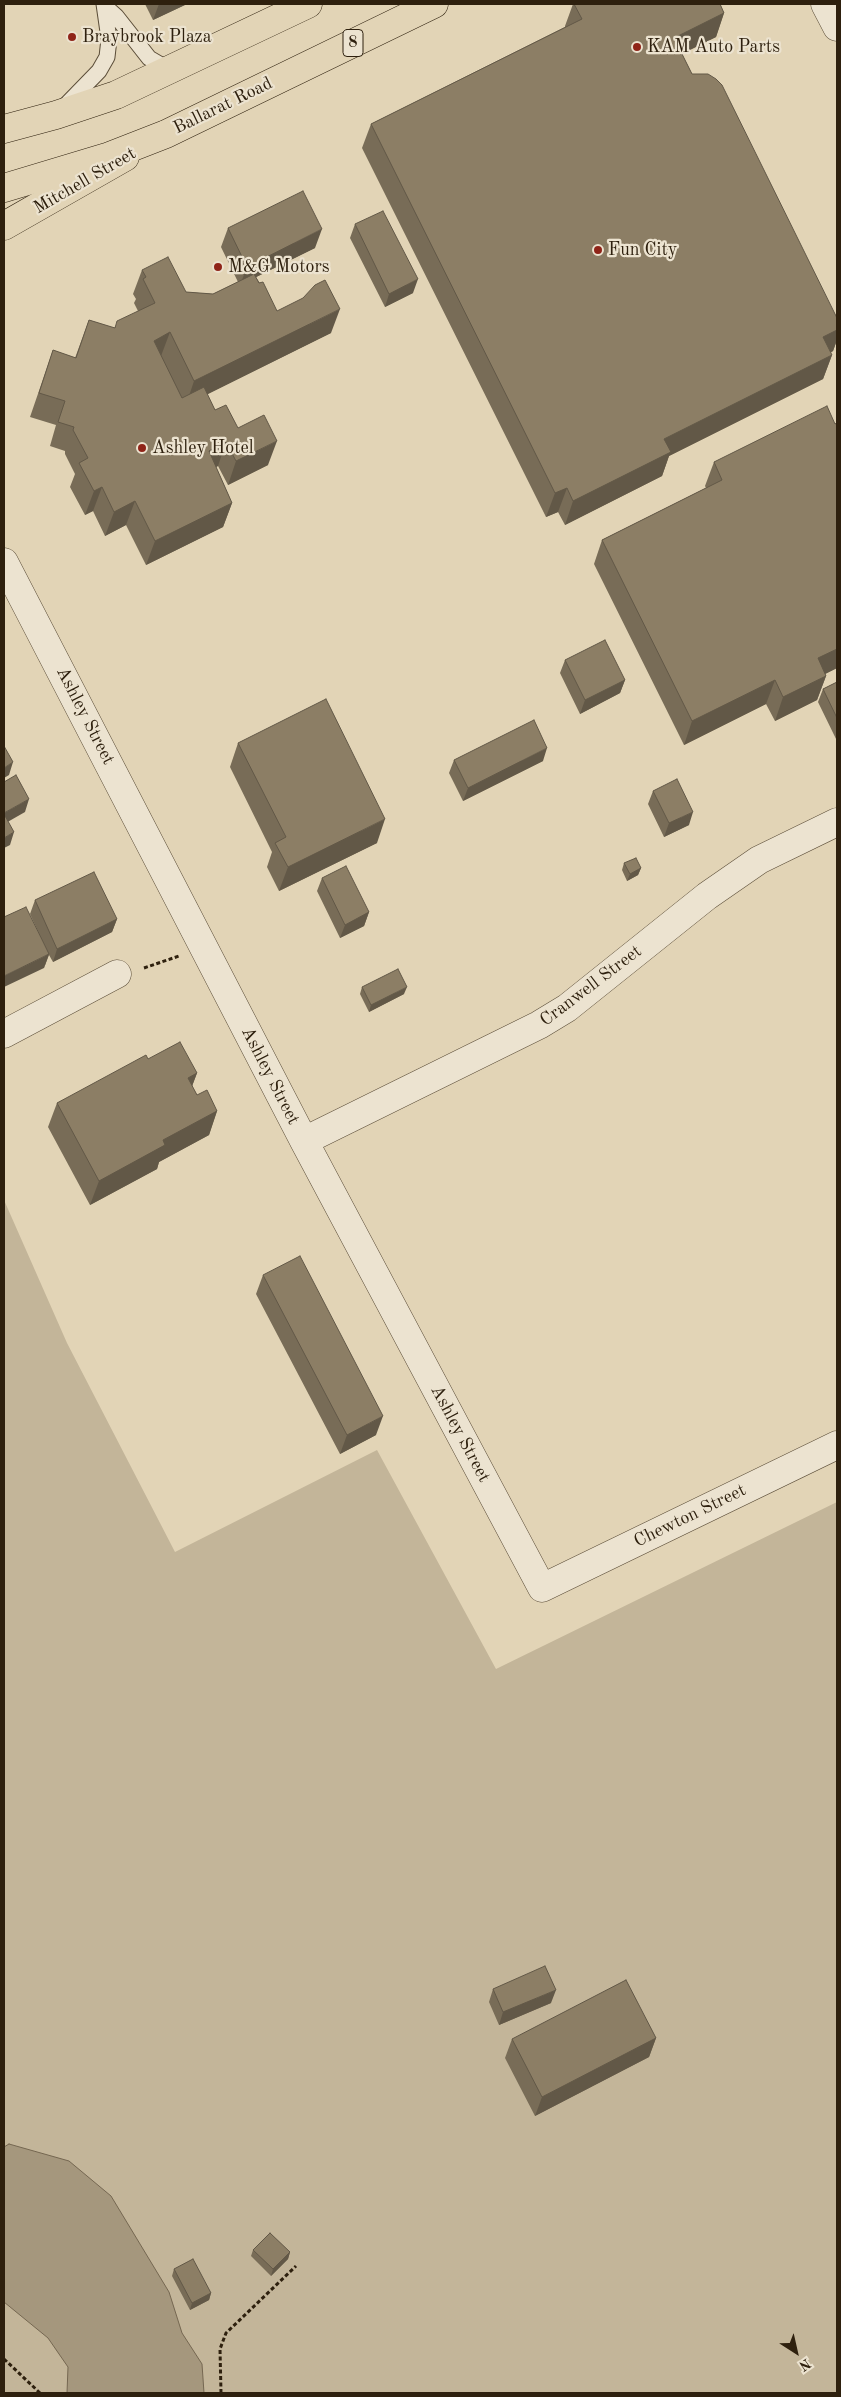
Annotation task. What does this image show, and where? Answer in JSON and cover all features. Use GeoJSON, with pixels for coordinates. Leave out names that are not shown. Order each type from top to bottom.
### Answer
{"type":"FeatureCollection","features":[{"type":"Feature","properties":{"kind":"main road"},"geometry":{"type":"LineString","coordinates":[[4,129],[56,116],[116,95],[181,66],[308,4]]}},
{"type":"Feature","properties":{"kind":"main road","name":"Ballarat Road"},"geometry":{"type":"LineString","coordinates":[[4,188],[107,157],[166,134],[434,4]]}},
{"type":"Feature","properties":{"kind":"main road","name":"Mitchell Street"},"geometry":{"type":"LineString","coordinates":[[4,226],[166,134]]}},
{"type":"Feature","properties":{"kind":"street"},"geometry":{"type":"LineString","coordinates":[[825,4],[837,27]]}},
{"type":"Feature","properties":{"kind":"street","name":"Ashley Street"},"geometry":{"type":"LineString","coordinates":[[4,562],[304,1141],[542,1588]]}},
{"type":"Feature","properties":{"kind":"street","name":"Cranwell Street"},"geometry":{"type":"LineString","coordinates":[[304,1141],[539,1025],[567,1008],[707,896],[759,860],[837,822]]}},
{"type":"Feature","properties":{"kind":"street"},"geometry":{"type":"LineString","coordinates":[[4,1034],[117,974]]}},
{"type":"Feature","properties":{"kind":"street","name":"Chewton Street"},"geometry":{"type":"LineString","coordinates":[[542,1588],[837,1445]]}},
{"type":"Feature","properties":{"kind":"lane"},"geometry":{"type":"LineString","coordinates":[[105,6],[116,16],[149,58],[161,65],[181,66]]}},
{"type":"Feature","properties":{"kind":"lane"},"geometry":{"type":"LineString","coordinates":[[56,116],[99,71],[107,57],[110,39],[105,6]]}},
{"type":"Feature","properties":{"kind":"path"},"geometry":{"type":"LineString","coordinates":[[117,974],[163,963],[204,946]]}},
{"type":"Feature","properties":{"kind":"path"},"geometry":{"type":"LineString","coordinates":[[221,2393],[220,2349],[226,2333],[296,2266]]}},
{"type":"Feature","properties":{"kind":"path"},"geometry":{"type":"LineString","coordinates":[[4,2358],[40,2393]]}},
{"type":"Feature","properties":{"kind":"shaded area"},"geometry":{"type":"Polygon","coordinates":[[[4,1200],[67,1343],[175,1552],[377,1450],[496,1669],[837,1502],[837,2393],[4,2393],[4,1200]]]}},
{"type":"Feature","properties":{"kind":"shaded area"},"geometry":{"type":"Polygon","coordinates":[[[9,2144],[69,2161],[111,2196],[169,2292],[182,2333],[202,2364],[204,2393],[67,2393],[68,2367],[48,2338],[4,2302],[4,2147],[9,2144]]]}},
{"type":"Feature","properties":{"kind":"building","name":"Fun City"},"geometry":{"type":"Polygon","coordinates":[[[574,4],[720,4],[724,13],[674,38],[692,74],[708,74],[722,85],[837,318],[837,330],[823,337],[832,355],[664,439],[671,452],[573,501],[567,488],[555,493],[371,124],[582,19],[574,4]]]}},
{"type":"Feature","properties":{"kind":"building"},"geometry":{"type":"Polygon","coordinates":[[[303,191],[322,229],[247,267],[228,228],[303,191]]]}},
{"type":"Feature","properties":{"kind":"building"},"geometry":{"type":"Polygon","coordinates":[[[383,211],[418,279],[389,294],[355,224],[383,211]]]}},
{"type":"Feature","properties":{"kind":"building"},"geometry":{"type":"Polygon","coordinates":[[[168,257],[186,292],[213,294],[254,274],[259,283],[263,282],[277,311],[303,298],[315,285],[325,280],[340,309],[194,381],[170,332],[154,341],[182,398],[204,387],[215,410],[226,405],[238,428],[264,415],[277,441],[236,461],[226,442],[209,451],[232,503],[155,541],[135,501],[114,512],[102,487],[94,491],[79,463],[88,458],[73,430],[74,427],[58,422],[65,401],[39,393],[53,350],[76,358],[89,320],[115,328],[117,321],[155,303],[143,279],[146,277],[142,270],[168,257]]]}},
{"type":"Feature","properties":{"kind":"building"},"geometry":{"type":"Polygon","coordinates":[[[827,406],[835,424],[837,423],[837,649],[818,658],[826,676],[783,697],[775,680],[692,721],[602,540],[722,480],[714,462],[827,406]]]}},
{"type":"Feature","properties":{"kind":"building"},"geometry":{"type":"Polygon","coordinates":[[[605,640],[625,680],[585,700],[565,660],[605,640]]]}},
{"type":"Feature","properties":{"kind":"building"},"geometry":{"type":"Polygon","coordinates":[[[837,682],[837,718],[823,689],[837,682]]]}},
{"type":"Feature","properties":{"kind":"building"},"geometry":{"type":"Polygon","coordinates":[[[326,699],[385,819],[288,867],[275,843],[286,837],[238,743],[326,699]]]}},
{"type":"Feature","properties":{"kind":"building"},"geometry":{"type":"Polygon","coordinates":[[[534,720],[547,748],[468,788],[454,760],[534,720]]]}},
{"type":"Feature","properties":{"kind":"building"},"geometry":{"type":"Polygon","coordinates":[[[4,746],[13,762],[4,768],[4,746]]]}},
{"type":"Feature","properties":{"kind":"building"},"geometry":{"type":"Polygon","coordinates":[[[16,775],[29,799],[4,813],[4,782],[16,775]]]}},
{"type":"Feature","properties":{"kind":"building"},"geometry":{"type":"Polygon","coordinates":[[[677,779],[693,812],[669,823],[653,791],[677,779]]]}},
{"type":"Feature","properties":{"kind":"building"},"geometry":{"type":"Polygon","coordinates":[[[4,814],[14,832],[4,838],[4,814]]]}},
{"type":"Feature","properties":{"kind":"building"},"geometry":{"type":"Polygon","coordinates":[[[636,858],[641,868],[630,874],[624,863],[636,858]]]}},
{"type":"Feature","properties":{"kind":"building"},"geometry":{"type":"Polygon","coordinates":[[[346,866],[369,912],[345,925],[322,878],[346,866]]]}},
{"type":"Feature","properties":{"kind":"building"},"geometry":{"type":"Polygon","coordinates":[[[94,872],[117,919],[57,949],[35,900],[94,872]]]}},
{"type":"Feature","properties":{"kind":"building"},"geometry":{"type":"Polygon","coordinates":[[[26,907],[49,954],[4,976],[4,917],[26,907]]]}},
{"type":"Feature","properties":{"kind":"building"},"geometry":{"type":"Polygon","coordinates":[[[398,969],[407,987],[371,1005],[362,987],[398,969]]]}},
{"type":"Feature","properties":{"kind":"building"},"geometry":{"type":"Polygon","coordinates":[[[180,1042],[197,1073],[188,1078],[197,1095],[207,1090],[217,1111],[163,1140],[165,1145],[99,1181],[57,1103],[146,1055],[148,1059],[180,1042]]]}},
{"type":"Feature","properties":{"kind":"building"},"geometry":{"type":"Polygon","coordinates":[[[300,1256],[383,1416],[347,1435],[263,1275],[300,1256]]]}},
{"type":"Feature","properties":{"kind":"building"},"geometry":{"type":"Polygon","coordinates":[[[545,1966],[556,1990],[503,2012],[493,1989],[545,1966]]]}},
{"type":"Feature","properties":{"kind":"building"},"geometry":{"type":"Polygon","coordinates":[[[626,1980],[656,2038],[542,2097],[512,2039],[626,1980]]]}},
{"type":"Feature","properties":{"kind":"building"},"geometry":{"type":"Polygon","coordinates":[[[270,2233],[290,2252],[273,2269],[253,2250],[270,2233]]]}},
{"type":"Feature","properties":{"kind":"building"},"geometry":{"type":"Polygon","coordinates":[[[193,2259],[211,2293],[192,2303],[174,2269],[193,2259]]]}},
{"type":"Feature","properties":{"kind":"place","name":"Braybrook Plaza"},"geometry":{"type":"Point","coordinates":[72,37]}},
{"type":"Feature","properties":{"kind":"place","name":"KAM Auto Parts"},"geometry":{"type":"Point","coordinates":[637,47]}},
{"type":"Feature","properties":{"kind":"place","name":"Fun City"},"geometry":{"type":"Point","coordinates":[598,250]}},
{"type":"Feature","properties":{"kind":"place","name":"M&G Motors"},"geometry":{"type":"Point","coordinates":[218,267]}},
{"type":"Feature","properties":{"kind":"place","name":"Ashley Hotel"},"geometry":{"type":"Point","coordinates":[142,448]}}]}
